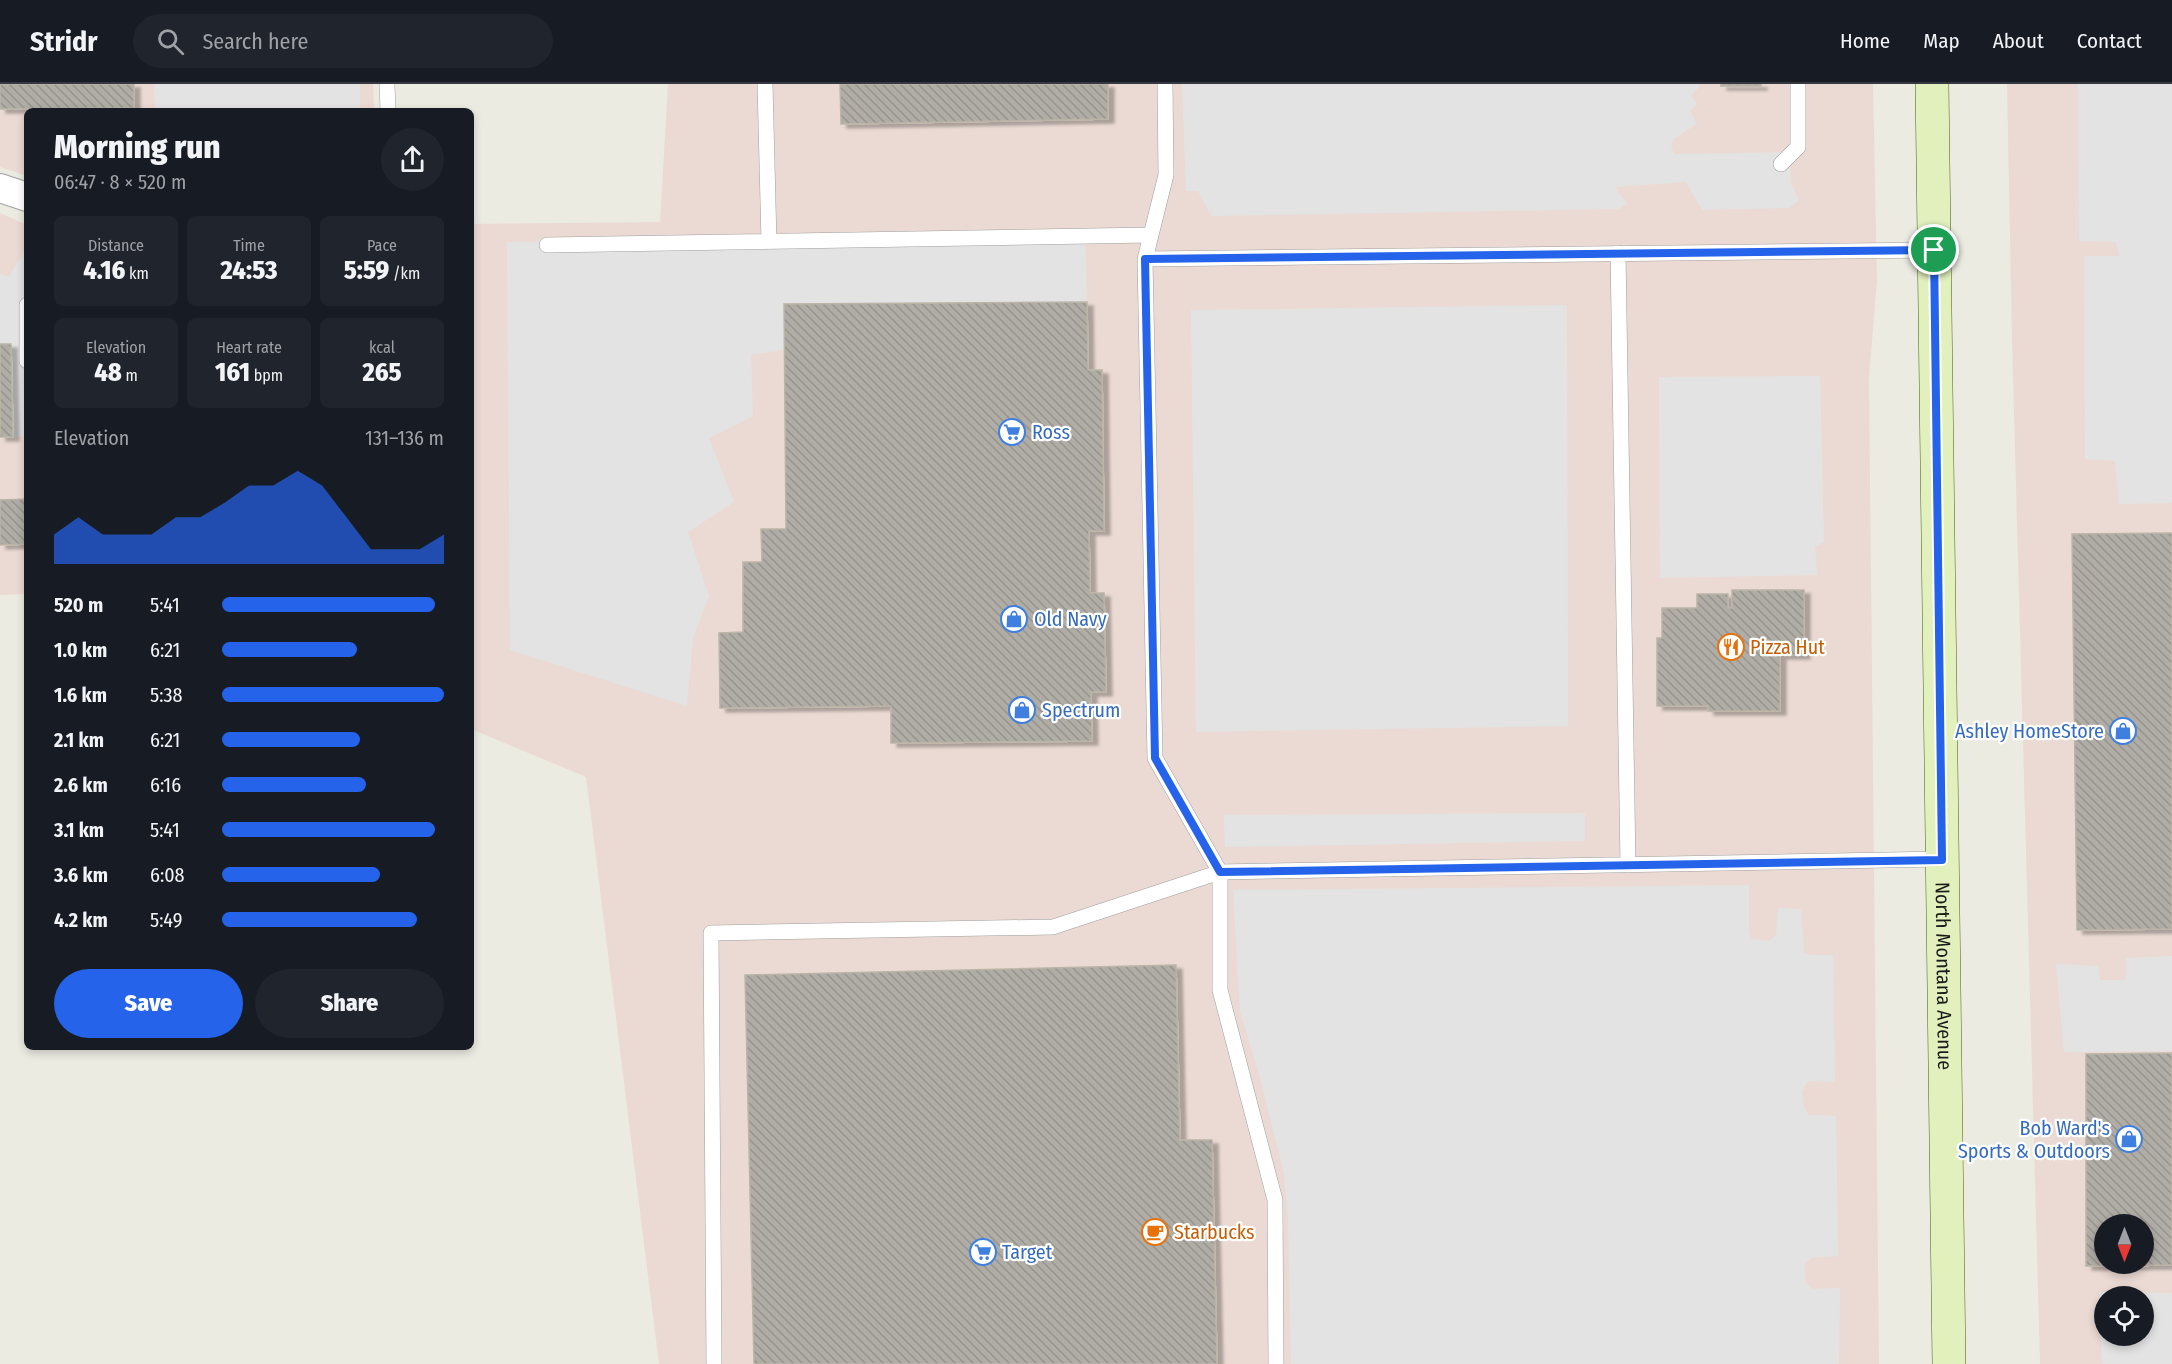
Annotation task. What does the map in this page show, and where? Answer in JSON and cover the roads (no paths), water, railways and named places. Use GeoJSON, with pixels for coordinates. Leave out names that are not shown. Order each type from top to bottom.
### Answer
{"type":"FeatureCollection","features":[{"type":"Feature","properties":{"kind":"main road","name":"North Montana Avenue"},"geometry":{"type":"LineString","coordinates":[[1932,84],[1949,1364]]}},
{"type":"Feature","properties":{"kind":"street"},"geometry":{"type":"LineString","coordinates":[[0,188],[24,196]]}},
{"type":"Feature","properties":{"kind":"lane"},"geometry":{"type":"LineString","coordinates":[[387,84],[388,108]]}},
{"type":"Feature","properties":{"kind":"lane"},"geometry":{"type":"LineString","coordinates":[[765,84],[769,242]]}},
{"type":"Feature","properties":{"kind":"lane"},"geometry":{"type":"LineString","coordinates":[[1165,84],[1166,175],[1145,259],[1155,758],[1220,872],[1220,990],[1275,1200],[1276,1364]]}},
{"type":"Feature","properties":{"kind":"lane"},"geometry":{"type":"LineString","coordinates":[[1781,164],[1798,147],[1798,84]]}},
{"type":"Feature","properties":{"kind":"lane"},"geometry":{"type":"LineString","coordinates":[[548,245],[1151,235]]}},
{"type":"Feature","properties":{"kind":"lane"},"geometry":{"type":"LineString","coordinates":[[1145,259],[1934,250]]}},
{"type":"Feature","properties":{"kind":"lane"},"geometry":{"type":"LineString","coordinates":[[1618,253],[1628,865]]}},
{"type":"Feature","properties":{"kind":"lane"},"geometry":{"type":"LineString","coordinates":[[714,1364],[711,933],[1053,927],[1220,872],[1942,860]]}},
{"type":"Feature","properties":{"kind":"place","name":"Ross"},"geometry":{"type":"Point","coordinates":[1012,432]}},
{"type":"Feature","properties":{"kind":"place","name":"Old Navy"},"geometry":{"type":"Point","coordinates":[1014,619]}},
{"type":"Feature","properties":{"kind":"place","name":"Pizza Hut"},"geometry":{"type":"Point","coordinates":[1731,647]}},
{"type":"Feature","properties":{"kind":"place","name":"Spectrum"},"geometry":{"type":"Point","coordinates":[1022,710]}},
{"type":"Feature","properties":{"kind":"place","name":"Ashley HomeStore"},"geometry":{"type":"Point","coordinates":[2123,731]}},
{"type":"Feature","properties":{"kind":"place","name":"Bob Ward's Sports & Outdoors"},"geometry":{"type":"Point","coordinates":[2129,1139]}},
{"type":"Feature","properties":{"kind":"place","name":"Starbucks"},"geometry":{"type":"Point","coordinates":[1155,1232]}},
{"type":"Feature","properties":{"kind":"place","name":"Target"},"geometry":{"type":"Point","coordinates":[983,1252]}}]}
